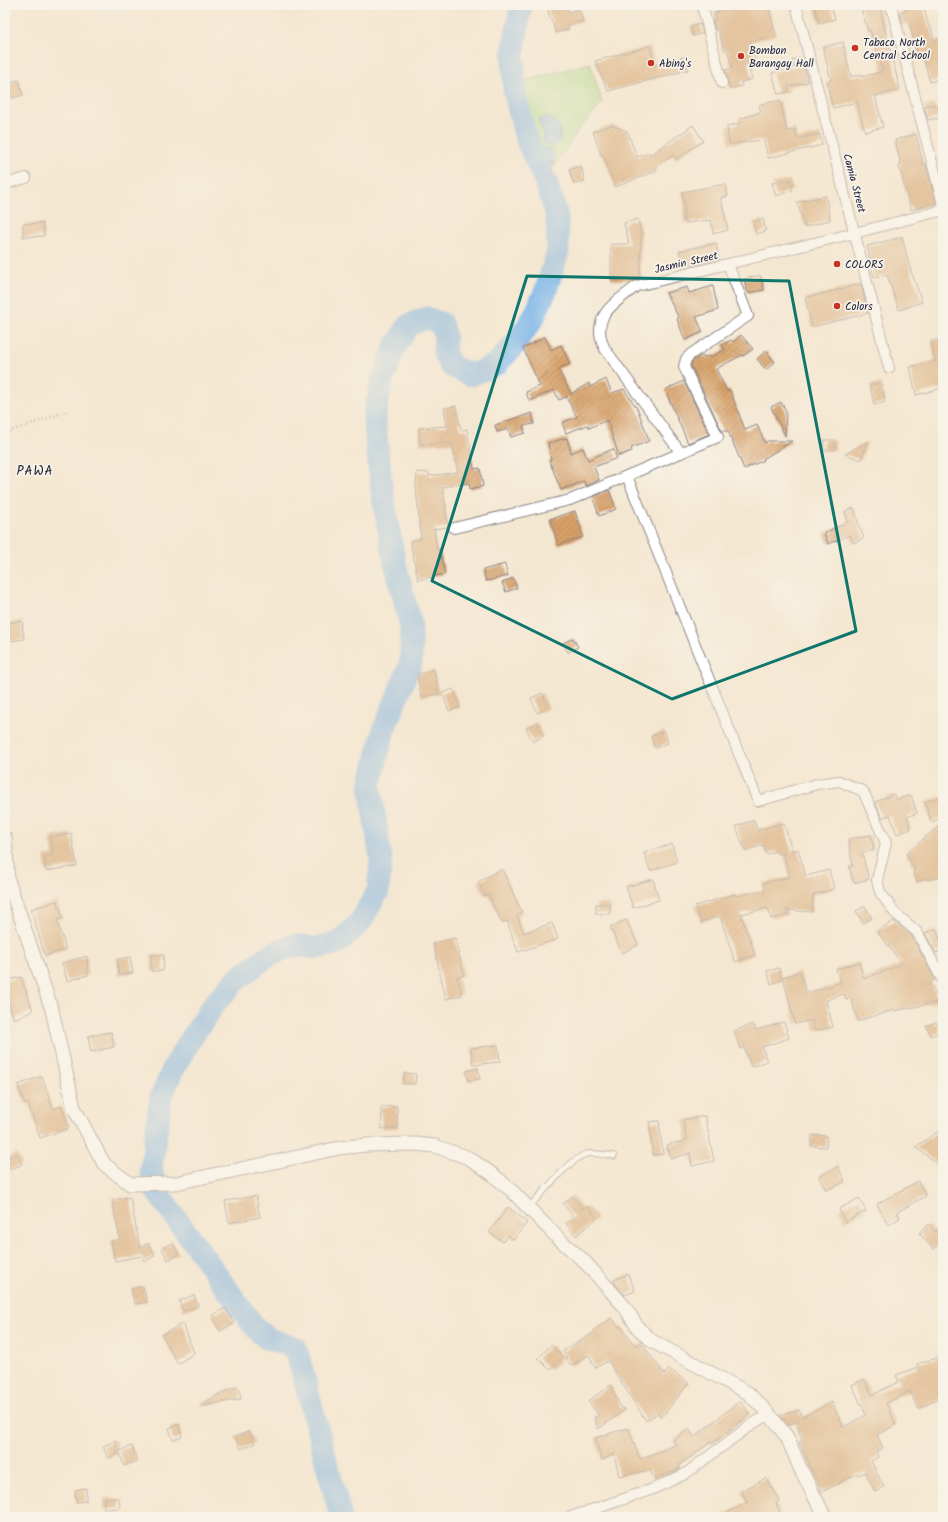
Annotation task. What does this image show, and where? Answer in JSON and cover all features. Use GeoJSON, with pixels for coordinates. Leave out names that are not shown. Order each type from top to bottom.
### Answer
{"type":"FeatureCollection","features":[{"type":"Feature","properties":{"kind":"street"},"geometry":{"type":"LineString","coordinates":[[702,5],[722,83]]}},
{"type":"Feature","properties":{"kind":"street","name":"Camia Street"},"geometry":{"type":"LineString","coordinates":[[796,5],[889,368]]}},
{"type":"Feature","properties":{"kind":"street"},"geometry":{"type":"LineString","coordinates":[[891,5],[943,204]]}},
{"type":"Feature","properties":{"kind":"street"},"geometry":{"type":"LineString","coordinates":[[5,184],[26,178]]}},
{"type":"Feature","properties":{"kind":"street","name":"Jasmin Street"},"geometry":{"type":"LineString","coordinates":[[681,453],[605,349],[600,339],[599,330],[602,319],[612,305],[637,286],[943,210]]}},
{"type":"Feature","properties":{"kind":"street"},"geometry":{"type":"LineString","coordinates":[[454,528],[570,500],[718,437],[686,372],[684,363],[691,354],[748,316],[728,264]]}},
{"type":"Feature","properties":{"kind":"street"},"geometry":{"type":"LineString","coordinates":[[627,476],[758,801],[817,784],[840,781],[863,791],[886,843],[877,880],[880,892],[895,913],[917,932],[943,981]]}},
{"type":"Feature","properties":{"kind":"street"},"geometry":{"type":"LineString","coordinates":[[5,838],[8,880],[52,1010],[74,1108],[104,1164],[130,1184],[176,1183],[339,1148],[366,1145],[415,1144],[435,1146],[469,1158],[511,1190],[558,1238],[584,1261],[624,1306],[638,1328],[652,1341],[748,1393],[769,1414],[787,1437],[801,1470],[825,1517]]}},
{"type":"Feature","properties":{"kind":"street"},"geometry":{"type":"LineString","coordinates":[[570,1517],[653,1490],[685,1474],[769,1414]]}},
{"type":"Feature","properties":{"kind":"lane"},"geometry":{"type":"LineString","coordinates":[[528,1208],[574,1161],[586,1154],[614,1156]]}},
{"type":"Feature","properties":{"kind":"path"},"geometry":{"type":"LineString","coordinates":[[5,433],[68,411]]}},
{"type":"Feature","properties":{"kind":"highlighted area"},"geometry":{"type":"Polygon","coordinates":[[[527,276],[789,281],[856,631],[672,699],[432,581],[527,276]]]}},
{"type":"Feature","properties":{"kind":"green space"},"geometry":{"type":"Polygon","coordinates":[[[590,63],[602,103],[577,132],[552,169],[541,160],[534,145],[518,83],[590,63]]]}},
{"type":"Feature","properties":{"kind":"water"},"geometry":{"type":"Polygon","coordinates":[[[548,117],[555,121],[559,126],[560,133],[560,141],[551,147],[544,143],[543,131],[539,122],[540,119],[548,117]]]}},
{"type":"Feature","properties":{"kind":"water"},"geometry":{"type":"Polygon","coordinates":[[[544,148],[554,151],[553,165],[544,158],[542,151],[544,148]]]}},
{"type":"Feature","properties":{"kind":"building"},"geometry":{"type":"Polygon","coordinates":[[[547,5],[566,5],[568,12],[579,9],[583,21],[568,25],[569,29],[556,33],[550,19],[547,5]]]}},
{"type":"Feature","properties":{"kind":"building"},"geometry":{"type":"Polygon","coordinates":[[[717,5],[731,5],[732,8],[743,5],[768,5],[776,35],[750,42],[755,60],[748,62],[752,79],[741,82],[742,86],[730,89],[725,70],[732,68],[727,49],[724,50],[718,29],[715,30],[713,20],[716,19],[714,13],[719,12],[717,5]]]}},
{"type":"Feature","properties":{"kind":"building"},"geometry":{"type":"Polygon","coordinates":[[[814,5],[831,5],[835,19],[819,23],[814,5]]]}},
{"type":"Feature","properties":{"kind":"building"},"geometry":{"type":"Polygon","coordinates":[[[860,5],[879,5],[900,90],[875,96],[883,127],[865,132],[857,102],[833,108],[827,82],[831,81],[823,47],[843,42],[851,77],[862,74],[862,77],[883,71],[870,30],[868,31],[860,5]]]}},
{"type":"Feature","properties":{"kind":"building"},"geometry":{"type":"Polygon","coordinates":[[[907,5],[923,5],[929,27],[931,27],[934,41],[943,39],[943,78],[930,82],[922,54],[918,56],[909,23],[903,24],[900,12],[908,10],[907,5]]]}},
{"type":"Feature","properties":{"kind":"building"},"geometry":{"type":"Polygon","coordinates":[[[700,24],[703,33],[693,36],[690,27],[700,24]]]}},
{"type":"Feature","properties":{"kind":"building"},"geometry":{"type":"Polygon","coordinates":[[[650,46],[655,65],[684,57],[688,70],[608,91],[595,61],[650,46]]]}},
{"type":"Feature","properties":{"kind":"building"},"geometry":{"type":"Polygon","coordinates":[[[802,58],[808,82],[788,87],[789,92],[778,94],[772,73],[794,67],[792,60],[802,58]]]}},
{"type":"Feature","properties":{"kind":"building"},"geometry":{"type":"Polygon","coordinates":[[[19,80],[23,95],[12,98],[7,83],[19,80]]]}},
{"type":"Feature","properties":{"kind":"building"},"geometry":{"type":"Polygon","coordinates":[[[780,100],[787,131],[795,129],[797,139],[820,134],[822,145],[768,158],[764,140],[729,144],[727,126],[739,124],[739,119],[761,112],[759,105],[780,100]]]}},
{"type":"Feature","properties":{"kind":"building"},"geometry":{"type":"Polygon","coordinates":[[[934,104],[935,108],[943,106],[943,117],[928,120],[924,106],[934,104]]]}},
{"type":"Feature","properties":{"kind":"building"},"geometry":{"type":"Polygon","coordinates":[[[612,125],[627,131],[637,157],[649,153],[650,155],[693,125],[703,141],[676,159],[673,155],[655,168],[656,171],[615,187],[603,155],[601,155],[593,131],[612,125]]]}},
{"type":"Feature","properties":{"kind":"building"},"geometry":{"type":"Polygon","coordinates":[[[916,134],[923,164],[926,164],[936,203],[911,210],[899,166],[901,165],[895,140],[916,134]]]}},
{"type":"Feature","properties":{"kind":"building"},"geometry":{"type":"Polygon","coordinates":[[[581,166],[585,181],[574,184],[569,170],[581,166]]]}},
{"type":"Feature","properties":{"kind":"building"},"geometry":{"type":"Polygon","coordinates":[[[790,180],[793,190],[776,196],[772,183],[790,180]]]}},
{"type":"Feature","properties":{"kind":"building"},"geometry":{"type":"Polygon","coordinates":[[[726,184],[728,196],[721,198],[728,230],[713,234],[711,220],[684,223],[683,212],[685,211],[682,192],[726,184]]]}},
{"type":"Feature","properties":{"kind":"building"},"geometry":{"type":"Polygon","coordinates":[[[826,196],[830,220],[805,227],[797,202],[826,196]]]}},
{"type":"Feature","properties":{"kind":"building"},"geometry":{"type":"Polygon","coordinates":[[[638,219],[641,233],[640,278],[634,280],[611,280],[611,244],[629,244],[624,223],[638,219]]]}},
{"type":"Feature","properties":{"kind":"building"},"geometry":{"type":"Polygon","coordinates":[[[763,219],[766,231],[756,234],[753,222],[763,219]]]}},
{"type":"Feature","properties":{"kind":"building"},"geometry":{"type":"Polygon","coordinates":[[[43,223],[44,236],[23,237],[23,224],[43,223]]]}},
{"type":"Feature","properties":{"kind":"building"},"geometry":{"type":"Polygon","coordinates":[[[902,237],[910,268],[922,302],[899,310],[887,275],[874,278],[867,246],[902,237]]]}},
{"type":"Feature","properties":{"kind":"building"},"geometry":{"type":"Polygon","coordinates":[[[716,243],[719,259],[682,268],[679,251],[716,243]]]}},
{"type":"Feature","properties":{"kind":"building"},"geometry":{"type":"Polygon","coordinates":[[[760,275],[764,290],[748,293],[744,279],[760,275]]]}},
{"type":"Feature","properties":{"kind":"building","name":"Colors"},"geometry":{"type":"Polygon","coordinates":[[[861,284],[868,313],[812,327],[805,298],[861,284]]]}},
{"type":"Feature","properties":{"kind":"building"},"geometry":{"type":"Polygon","coordinates":[[[713,286],[718,310],[696,317],[703,332],[685,340],[677,319],[679,318],[666,293],[687,287],[689,293],[713,286]]]}},
{"type":"Feature","properties":{"kind":"building"},"geometry":{"type":"Polygon","coordinates":[[[741,335],[753,349],[743,356],[742,355],[716,369],[727,391],[730,390],[745,430],[757,425],[765,443],[768,441],[792,441],[763,459],[764,460],[744,469],[728,431],[722,431],[691,366],[692,362],[700,356],[712,357],[725,349],[722,345],[731,340],[733,342],[741,335]]]}},
{"type":"Feature","properties":{"kind":"building"},"geometry":{"type":"Polygon","coordinates":[[[545,337],[551,350],[561,345],[570,364],[558,369],[571,394],[589,383],[590,387],[606,379],[612,393],[624,389],[638,410],[649,441],[631,448],[632,451],[619,456],[607,420],[589,428],[588,425],[566,433],[562,423],[577,417],[566,397],[568,396],[559,400],[554,390],[529,401],[526,392],[540,386],[523,348],[545,337]]]}},
{"type":"Feature","properties":{"kind":"building"},"geometry":{"type":"Polygon","coordinates":[[[943,339],[943,388],[916,395],[910,367],[935,361],[931,341],[943,339]]]}},
{"type":"Feature","properties":{"kind":"building"},"geometry":{"type":"Polygon","coordinates":[[[766,351],[775,362],[766,370],[757,359],[766,351]]]}},
{"type":"Feature","properties":{"kind":"building"},"geometry":{"type":"Polygon","coordinates":[[[684,381],[709,434],[688,443],[665,390],[684,381]]]}},
{"type":"Feature","properties":{"kind":"building"},"geometry":{"type":"Polygon","coordinates":[[[881,383],[885,402],[874,405],[870,385],[881,383]]]}},
{"type":"Feature","properties":{"kind":"building"},"geometry":{"type":"Polygon","coordinates":[[[781,402],[786,411],[785,436],[771,407],[781,402]]]}},
{"type":"Feature","properties":{"kind":"building"},"geometry":{"type":"Polygon","coordinates":[[[456,406],[461,430],[467,429],[474,469],[480,468],[483,486],[470,489],[469,483],[443,487],[448,527],[434,529],[437,550],[440,550],[445,574],[418,580],[410,541],[421,539],[416,488],[417,472],[429,473],[429,476],[458,472],[452,443],[420,445],[419,428],[447,426],[444,408],[456,406]]]}},
{"type":"Feature","properties":{"kind":"building"},"geometry":{"type":"Polygon","coordinates":[[[532,413],[534,424],[523,426],[525,433],[511,437],[508,429],[497,432],[495,425],[532,413]]]}},
{"type":"Feature","properties":{"kind":"building"},"geometry":{"type":"Polygon","coordinates":[[[567,438],[571,453],[583,448],[588,460],[613,449],[617,458],[594,467],[599,480],[586,486],[584,481],[561,490],[549,460],[551,459],[548,443],[567,438]]]}},
{"type":"Feature","properties":{"kind":"building"},"geometry":{"type":"Polygon","coordinates":[[[824,440],[835,440],[835,450],[824,450],[824,440]]]}},
{"type":"Feature","properties":{"kind":"building"},"geometry":{"type":"Polygon","coordinates":[[[868,441],[861,460],[845,454],[868,441]]]}},
{"type":"Feature","properties":{"kind":"building"},"geometry":{"type":"Polygon","coordinates":[[[609,490],[616,509],[599,516],[593,497],[609,490]]]}},
{"type":"Feature","properties":{"kind":"building"},"geometry":{"type":"Polygon","coordinates":[[[854,508],[864,538],[853,543],[850,535],[828,544],[824,533],[848,522],[845,511],[854,508]]]}},
{"type":"Feature","properties":{"kind":"building"},"geometry":{"type":"Polygon","coordinates":[[[575,511],[583,537],[558,545],[550,519],[575,511]]]}},
{"type":"Feature","properties":{"kind":"building"},"geometry":{"type":"Polygon","coordinates":[[[505,564],[508,576],[486,581],[483,570],[505,564]]]}},
{"type":"Feature","properties":{"kind":"building"},"geometry":{"type":"Polygon","coordinates":[[[513,578],[517,588],[506,592],[502,583],[513,578]]]}},
{"type":"Feature","properties":{"kind":"building"},"geometry":{"type":"Polygon","coordinates":[[[22,621],[24,639],[5,642],[5,623],[22,621]]]}},
{"type":"Feature","properties":{"kind":"building"},"geometry":{"type":"Polygon","coordinates":[[[573,638],[578,647],[568,653],[563,643],[573,638]]]}},
{"type":"Feature","properties":{"kind":"building"},"geometry":{"type":"Polygon","coordinates":[[[434,670],[439,694],[421,697],[417,674],[434,670]]]}},
{"type":"Feature","properties":{"kind":"building"},"geometry":{"type":"Polygon","coordinates":[[[453,689],[460,707],[449,711],[442,693],[453,689]]]}},
{"type":"Feature","properties":{"kind":"building"},"geometry":{"type":"Polygon","coordinates":[[[542,693],[549,708],[537,713],[531,698],[542,693]]]}},
{"type":"Feature","properties":{"kind":"building"},"geometry":{"type":"Polygon","coordinates":[[[537,722],[543,736],[533,742],[526,728],[537,722]]]}},
{"type":"Feature","properties":{"kind":"building"},"geometry":{"type":"Polygon","coordinates":[[[664,731],[668,743],[655,748],[651,736],[664,731]]]}},
{"type":"Feature","properties":{"kind":"building"},"geometry":{"type":"Polygon","coordinates":[[[894,794],[897,800],[911,795],[917,813],[907,817],[911,829],[897,834],[890,815],[882,818],[875,802],[894,794]]]}},
{"type":"Feature","properties":{"kind":"building"},"geometry":{"type":"Polygon","coordinates":[[[943,796],[943,818],[931,822],[925,802],[943,796]]]}},
{"type":"Feature","properties":{"kind":"building"},"geometry":{"type":"Polygon","coordinates":[[[754,820],[757,830],[784,823],[792,851],[798,849],[806,876],[829,870],[834,889],[813,895],[812,912],[786,910],[788,915],[771,919],[768,908],[741,914],[755,955],[735,962],[720,916],[701,922],[695,906],[735,894],[736,896],[765,890],[763,883],[790,877],[783,853],[777,854],[777,851],[766,854],[763,845],[745,851],[736,826],[754,820]]]}},
{"type":"Feature","properties":{"kind":"building"},"geometry":{"type":"Polygon","coordinates":[[[943,822],[943,876],[927,880],[926,878],[917,882],[913,870],[915,869],[906,854],[943,822]]]}},
{"type":"Feature","properties":{"kind":"building"},"geometry":{"type":"Polygon","coordinates":[[[71,833],[77,866],[46,871],[44,857],[53,855],[50,837],[71,833]]]}},
{"type":"Feature","properties":{"kind":"building"},"geometry":{"type":"Polygon","coordinates":[[[871,835],[874,850],[862,853],[869,879],[854,883],[849,867],[853,866],[848,839],[871,835]]]}},
{"type":"Feature","properties":{"kind":"building"},"geometry":{"type":"Polygon","coordinates":[[[672,844],[677,862],[650,871],[644,853],[672,844]]]}},
{"type":"Feature","properties":{"kind":"building"},"geometry":{"type":"Polygon","coordinates":[[[502,869],[522,913],[517,916],[524,933],[552,923],[558,939],[518,952],[507,921],[502,923],[488,894],[485,896],[478,882],[502,869]]]}},
{"type":"Feature","properties":{"kind":"building"},"geometry":{"type":"Polygon","coordinates":[[[653,879],[659,900],[633,908],[626,887],[653,879]]]}},
{"type":"Feature","properties":{"kind":"building"},"geometry":{"type":"Polygon","coordinates":[[[57,901],[63,918],[57,920],[66,949],[45,956],[31,909],[57,901]]]}},
{"type":"Feature","properties":{"kind":"building"},"geometry":{"type":"Polygon","coordinates":[[[596,904],[610,904],[610,914],[596,914],[596,904]]]}},
{"type":"Feature","properties":{"kind":"building"},"geometry":{"type":"Polygon","coordinates":[[[865,906],[872,918],[863,923],[856,911],[865,906]]]}},
{"type":"Feature","properties":{"kind":"building"},"geometry":{"type":"Polygon","coordinates":[[[626,920],[638,945],[622,953],[610,927],[626,920]]]}},
{"type":"Feature","properties":{"kind":"building"},"geometry":{"type":"Polygon","coordinates":[[[894,921],[912,936],[935,980],[930,982],[939,1002],[894,1010],[858,1021],[851,998],[846,1000],[844,994],[826,1000],[833,1027],[815,1031],[812,1020],[795,1024],[783,977],[800,972],[806,993],[841,983],[836,969],[859,962],[864,979],[902,964],[877,931],[894,921]]]}},
{"type":"Feature","properties":{"kind":"building"},"geometry":{"type":"Polygon","coordinates":[[[936,929],[943,950],[936,953],[925,933],[936,929]]]}},
{"type":"Feature","properties":{"kind":"building"},"geometry":{"type":"Polygon","coordinates":[[[455,938],[464,975],[457,977],[462,995],[446,999],[433,943],[455,938]]]}},
{"type":"Feature","properties":{"kind":"building"},"geometry":{"type":"Polygon","coordinates":[[[151,955],[164,955],[163,971],[151,971],[151,955]]]}},
{"type":"Feature","properties":{"kind":"building"},"geometry":{"type":"Polygon","coordinates":[[[87,956],[88,975],[67,981],[62,963],[87,956]]]}},
{"type":"Feature","properties":{"kind":"building"},"geometry":{"type":"Polygon","coordinates":[[[130,957],[133,973],[119,975],[117,959],[130,957]]]}},
{"type":"Feature","properties":{"kind":"building"},"geometry":{"type":"Polygon","coordinates":[[[779,968],[782,980],[771,984],[767,971],[779,968]]]}},
{"type":"Feature","properties":{"kind":"building"},"geometry":{"type":"Polygon","coordinates":[[[21,977],[33,1011],[14,1019],[5,993],[5,981],[21,977]]]}},
{"type":"Feature","properties":{"kind":"building"},"geometry":{"type":"Polygon","coordinates":[[[784,1022],[789,1038],[762,1047],[767,1061],[751,1067],[744,1047],[740,1049],[734,1031],[753,1024],[756,1030],[784,1022]]]}},
{"type":"Feature","properties":{"kind":"building"},"geometry":{"type":"Polygon","coordinates":[[[936,1022],[941,1032],[931,1036],[926,1026],[936,1022]]]}},
{"type":"Feature","properties":{"kind":"building"},"geometry":{"type":"Polygon","coordinates":[[[111,1032],[114,1047],[91,1052],[88,1036],[111,1032]]]}},
{"type":"Feature","properties":{"kind":"building"},"geometry":{"type":"Polygon","coordinates":[[[498,1045],[500,1062],[473,1065],[471,1048],[498,1045]]]}},
{"type":"Feature","properties":{"kind":"building"},"geometry":{"type":"Polygon","coordinates":[[[478,1068],[480,1079],[468,1081],[466,1071],[478,1068]]]}},
{"type":"Feature","properties":{"kind":"building"},"geometry":{"type":"Polygon","coordinates":[[[404,1073],[416,1074],[415,1084],[403,1084],[404,1073]]]}},
{"type":"Feature","properties":{"kind":"building"},"geometry":{"type":"Polygon","coordinates":[[[42,1076],[53,1109],[62,1106],[69,1128],[40,1138],[28,1103],[25,1104],[18,1085],[42,1076]]]}},
{"type":"Feature","properties":{"kind":"building"},"geometry":{"type":"Polygon","coordinates":[[[397,1106],[398,1128],[382,1129],[381,1107],[397,1106]]]}},
{"type":"Feature","properties":{"kind":"building"},"geometry":{"type":"Polygon","coordinates":[[[705,1116],[714,1161],[692,1166],[690,1153],[671,1159],[667,1145],[687,1140],[683,1120],[705,1116]]]}},
{"type":"Feature","properties":{"kind":"building"},"geometry":{"type":"Polygon","coordinates":[[[659,1121],[663,1154],[653,1155],[649,1122],[659,1121]]]}},
{"type":"Feature","properties":{"kind":"building"},"geometry":{"type":"Polygon","coordinates":[[[943,1128],[943,1167],[915,1147],[943,1128]]]}},
{"type":"Feature","properties":{"kind":"building"},"geometry":{"type":"Polygon","coordinates":[[[812,1135],[827,1136],[826,1147],[811,1146],[812,1135]]]}},
{"type":"Feature","properties":{"kind":"building"},"geometry":{"type":"Polygon","coordinates":[[[17,1153],[22,1164],[10,1170],[5,1159],[17,1153]]]}},
{"type":"Feature","properties":{"kind":"building"},"geometry":{"type":"Polygon","coordinates":[[[838,1166],[845,1182],[826,1190],[819,1176],[838,1166]]]}},
{"type":"Feature","properties":{"kind":"building"},"geometry":{"type":"Polygon","coordinates":[[[918,1181],[926,1196],[897,1212],[900,1218],[888,1225],[877,1204],[918,1181]]]}},
{"type":"Feature","properties":{"kind":"building"},"geometry":{"type":"Polygon","coordinates":[[[256,1196],[260,1217],[229,1223],[225,1201],[256,1196]]]}},
{"type":"Feature","properties":{"kind":"building"},"geometry":{"type":"Polygon","coordinates":[[[572,1196],[583,1209],[587,1206],[597,1218],[576,1236],[566,1223],[574,1217],[563,1204],[572,1196]]]}},
{"type":"Feature","properties":{"kind":"building"},"geometry":{"type":"Polygon","coordinates":[[[130,1197],[140,1248],[148,1243],[155,1255],[145,1262],[141,1256],[115,1261],[111,1241],[120,1239],[112,1200],[130,1197]]]}},
{"type":"Feature","properties":{"kind":"building"},"geometry":{"type":"Polygon","coordinates":[[[859,1198],[866,1211],[845,1222],[839,1209],[859,1198]]]}},
{"type":"Feature","properties":{"kind":"building"},"geometry":{"type":"Polygon","coordinates":[[[508,1207],[527,1222],[514,1240],[508,1235],[503,1242],[489,1232],[508,1207]]]}},
{"type":"Feature","properties":{"kind":"building"},"geometry":{"type":"Polygon","coordinates":[[[929,1224],[935,1232],[943,1225],[943,1241],[933,1249],[919,1233],[929,1224]]]}},
{"type":"Feature","properties":{"kind":"building"},"geometry":{"type":"Polygon","coordinates":[[[173,1243],[179,1254],[168,1260],[162,1248],[173,1243]]]}},
{"type":"Feature","properties":{"kind":"building"},"geometry":{"type":"Polygon","coordinates":[[[628,1274],[635,1291],[625,1295],[616,1285],[614,1280],[628,1274]]]}},
{"type":"Feature","properties":{"kind":"building"},"geometry":{"type":"Polygon","coordinates":[[[143,1286],[147,1302],[135,1304],[131,1289],[143,1286]]]}},
{"type":"Feature","properties":{"kind":"building"},"geometry":{"type":"Polygon","coordinates":[[[194,1295],[198,1306],[184,1311],[179,1301],[194,1295]]]}},
{"type":"Feature","properties":{"kind":"building"},"geometry":{"type":"Polygon","coordinates":[[[226,1308],[234,1323],[220,1331],[212,1315],[226,1308]]]}},
{"type":"Feature","properties":{"kind":"building"},"geometry":{"type":"Polygon","coordinates":[[[612,1318],[619,1327],[621,1326],[635,1346],[641,1343],[665,1374],[669,1369],[689,1383],[661,1418],[658,1413],[646,1421],[608,1361],[595,1368],[589,1355],[571,1366],[563,1351],[595,1332],[594,1330],[612,1318]]]}},
{"type":"Feature","properties":{"kind":"building"},"geometry":{"type":"Polygon","coordinates":[[[183,1323],[194,1353],[178,1364],[162,1335],[183,1323]]]}},
{"type":"Feature","properties":{"kind":"building"},"geometry":{"type":"Polygon","coordinates":[[[551,1345],[563,1357],[550,1370],[538,1358],[551,1345]]]}},
{"type":"Feature","properties":{"kind":"building"},"geometry":{"type":"Polygon","coordinates":[[[943,1356],[943,1397],[918,1409],[910,1391],[886,1403],[896,1425],[877,1435],[883,1448],[876,1452],[878,1457],[871,1461],[884,1487],[875,1492],[865,1472],[858,1475],[857,1474],[822,1492],[799,1442],[802,1440],[796,1422],[788,1425],[780,1415],[799,1410],[802,1417],[832,1402],[843,1427],[866,1415],[852,1385],[864,1379],[872,1395],[899,1382],[896,1375],[918,1367],[917,1364],[943,1356]]]}},
{"type":"Feature","properties":{"kind":"building"},"geometry":{"type":"Polygon","coordinates":[[[611,1385],[621,1409],[624,1408],[625,1410],[598,1429],[594,1417],[599,1416],[588,1401],[611,1385]]]}},
{"type":"Feature","properties":{"kind":"building"},"geometry":{"type":"Polygon","coordinates":[[[239,1387],[241,1399],[202,1406],[201,1404],[230,1389],[239,1387]]]}},
{"type":"Feature","properties":{"kind":"building"},"geometry":{"type":"Polygon","coordinates":[[[740,1401],[750,1414],[712,1444],[711,1442],[679,1465],[680,1469],[654,1479],[650,1470],[619,1476],[614,1454],[602,1460],[595,1438],[628,1428],[640,1459],[676,1445],[673,1440],[689,1429],[694,1437],[740,1401]]]}},
{"type":"Feature","properties":{"kind":"building"},"geometry":{"type":"Polygon","coordinates":[[[179,1425],[182,1437],[173,1440],[169,1428],[179,1425]]]}},
{"type":"Feature","properties":{"kind":"building"},"geometry":{"type":"Polygon","coordinates":[[[249,1431],[255,1443],[241,1449],[235,1437],[249,1431]]]}},
{"type":"Feature","properties":{"kind":"building"},"geometry":{"type":"Polygon","coordinates":[[[116,1440],[117,1454],[108,1458],[103,1446],[116,1440]]]}},
{"type":"Feature","properties":{"kind":"building"},"geometry":{"type":"Polygon","coordinates":[[[132,1446],[137,1461],[124,1466],[119,1451],[132,1446]]]}},
{"type":"Feature","properties":{"kind":"building"},"geometry":{"type":"Polygon","coordinates":[[[766,1478],[779,1501],[776,1503],[782,1517],[719,1517],[747,1502],[741,1491],[766,1478]]]}},
{"type":"Feature","properties":{"kind":"building"},"geometry":{"type":"Polygon","coordinates":[[[86,1488],[86,1501],[76,1502],[75,1490],[86,1488]]]}},
{"type":"Feature","properties":{"kind":"building"},"geometry":{"type":"Polygon","coordinates":[[[104,1498],[119,1498],[120,1508],[104,1509],[104,1498]]]}},
{"type":"Feature","properties":{"kind":"waterway"},"geometry":{"type":"LineString","coordinates":[[341,1517],[296,1348],[266,1338],[253,1325],[157,1192],[151,1169],[161,1097],[174,1067],[214,1004],[236,980],[265,958],[281,950],[296,945],[314,948],[337,944],[359,924],[378,891],[381,860],[370,786],[384,729],[411,663],[411,626],[394,559],[382,491],[374,418],[381,384],[395,347],[409,325],[427,318],[441,323],[445,337],[444,352],[451,366],[471,375],[497,364],[514,345],[533,319],[546,290],[558,251],[557,216],[546,183],[526,138],[514,90],[513,54],[521,5]]}},
{"type":"Feature","properties":{"kind":"place","name":"Tabaco North Central School"},"geometry":{"type":"Point","coordinates":[855,48]}},
{"type":"Feature","properties":{"kind":"place","name":"Bombon Barangay Hall"},"geometry":{"type":"Point","coordinates":[741,56]}},
{"type":"Feature","properties":{"kind":"place","name":"Abing's"},"geometry":{"type":"Point","coordinates":[651,63]}},
{"type":"Feature","properties":{"kind":"place","name":"COLORS"},"geometry":{"type":"Point","coordinates":[837,264]}},
{"type":"Feature","properties":{"kind":"place","name":"Colors"},"geometry":{"type":"Point","coordinates":[837,306]}},
{"type":"Feature","properties":{"kind":"district","name":"PAWA"},"geometry":{"type":"Point","coordinates":[35,470]}}]}
